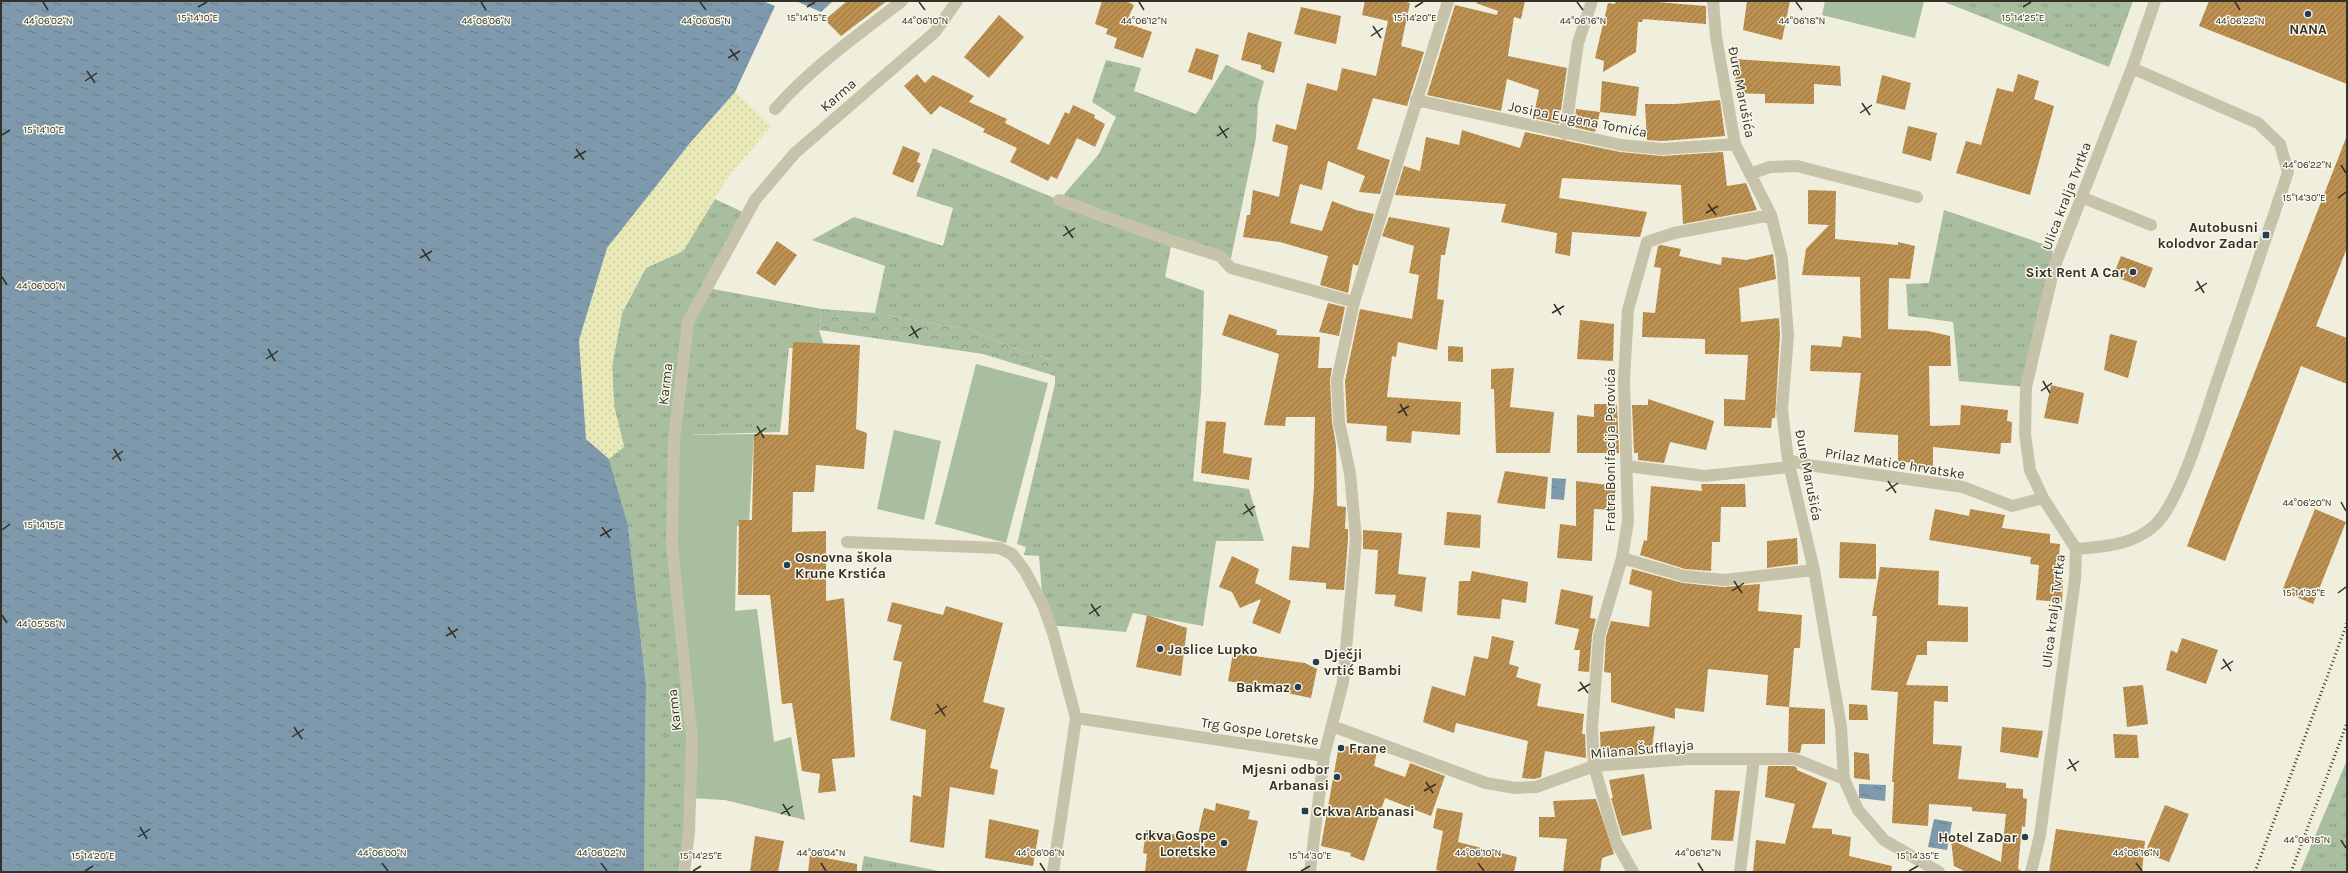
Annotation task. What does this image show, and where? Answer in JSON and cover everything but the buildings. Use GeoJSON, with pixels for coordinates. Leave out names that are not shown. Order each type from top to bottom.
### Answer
{"type":"FeatureCollection","features":[{"type":"Feature","properties":{"kind":"street"},"geometry":{"type":"LineString","coordinates":[[775,109],[789,94],[853,39],[902,1]]}},
{"type":"Feature","properties":{"kind":"street","name":"Karma"},"geometry":{"type":"LineString","coordinates":[[684,872],[689,832],[692,739],[672,545],[674,439],[688,322],[756,200],[765,188],[795,153],[935,32],[957,1]]}},
{"type":"Feature","properties":{"kind":"street"},"geometry":{"type":"LineString","coordinates":[[1324,756],[1343,682],[1356,539],[1350,473],[1339,422],[1337,380],[1354,302],[1448,1]]}},
{"type":"Feature","properties":{"kind":"street"},"geometry":{"type":"LineString","coordinates":[[1565,134],[1578,43],[1592,1]]}},
{"type":"Feature","properties":{"kind":"street","name":"Đure Marušića"},"geometry":{"type":"LineString","coordinates":[[1713,1],[1716,37],[1735,144],[1771,215],[1782,259],[1786,292],[1788,335],[1782,410],[1788,464],[1814,570],[1841,727],[1844,779],[1858,810],[1884,840],[1939,872]]}},
{"type":"Feature","properties":{"kind":"street","name":"Ulica kralja Tvrtka"},"geometry":{"type":"LineString","coordinates":[[2032,872],[2040,835],[2075,579],[2076,548],[2043,498],[2030,470],[2025,434],[2026,388],[2054,268],[2132,68],[2155,1]]}},
{"type":"Feature","properties":{"kind":"street"},"geometry":{"type":"LineString","coordinates":[[2076,548],[2108,547],[2130,540],[2155,525],[2168,508],[2195,446],[2288,172],[2280,144],[2258,124],[2132,68]]}},
{"type":"Feature","properties":{"kind":"street","name":"Josipa Eugena Tomića"},"geometry":{"type":"LineString","coordinates":[[1416,100],[1565,134],[1621,145],[1662,149],[1735,144]]}},
{"type":"Feature","properties":{"kind":"street"},"geometry":{"type":"LineString","coordinates":[[1750,174],[1770,167],[1797,166],[1917,197]]}},
{"type":"Feature","properties":{"kind":"street"},"geometry":{"type":"LineString","coordinates":[[2081,197],[2151,225]]}},
{"type":"Feature","properties":{"kind":"street"},"geometry":{"type":"LineString","coordinates":[[1059,200],[1172,241],[1220,256],[1231,268],[1354,302]]}},
{"type":"Feature","properties":{"kind":"street","name":"Fratra Bonifacija Perovića"},"geometry":{"type":"LineString","coordinates":[[1633,872],[1616,842],[1594,766],[1592,727],[1599,636],[1622,558],[1628,521],[1624,380],[1628,310],[1647,242],[1674,233],[1771,215]]}},
{"type":"Feature","properties":{"kind":"street"},"geometry":{"type":"LineString","coordinates":[[1627,466],[1704,476],[1788,464]]}},
{"type":"Feature","properties":{"kind":"street","name":"Prilaz Matice hrvatske"},"geometry":{"type":"LineString","coordinates":[[1788,464],[1808,465],[1963,487],[2012,506],[2043,498]]}},
{"type":"Feature","properties":{"kind":"street"},"geometry":{"type":"LineString","coordinates":[[847,542],[999,548],[1012,554],[1025,571],[1043,605],[1053,633],[1076,718],[1053,872]]}},
{"type":"Feature","properties":{"kind":"street"},"geometry":{"type":"LineString","coordinates":[[1622,558],[1684,576],[1724,580],[1814,570]]}},
{"type":"Feature","properties":{"kind":"street","name":"Trg Gospe Loretske"},"geometry":{"type":"LineString","coordinates":[[1076,718],[1324,756],[1310,872]]}},
{"type":"Feature","properties":{"kind":"street","name":"Milana Šufflayja"},"geometry":{"type":"LineString","coordinates":[[1332,726],[1486,783],[1515,788],[1536,787],[1594,766],[1688,759],[1795,759],[1844,779]]}},
{"type":"Feature","properties":{"kind":"street"},"geometry":{"type":"LineString","coordinates":[[1740,872],[1754,759]]}},
{"type":"Feature","properties":{"kind":"green space"},"geometry":{"type":"Polygon","coordinates":[[[1825,1],[1924,1],[1915,38],[1822,15],[1825,1]]]}},
{"type":"Feature","properties":{"kind":"green space"},"geometry":{"type":"Polygon","coordinates":[[[1942,1],[2133,1],[2109,67],[1942,1]]]}},
{"type":"Feature","properties":{"kind":"green space"},"geometry":{"type":"Polygon","coordinates":[[[1106,60],[1141,68],[1134,91],[1196,114],[1226,65],[1264,81],[1258,104],[1256,138],[1231,258],[1214,255],[1172,241],[1165,277],[1204,291],[1201,393],[1193,481],[1249,489],[1264,541],[1216,541],[1203,626],[1133,613],[1126,632],[1050,625],[1043,605],[1039,556],[1024,555],[1026,547],[1017,544],[1055,384],[1055,361],[1014,348],[971,330],[875,313],[885,266],[812,240],[854,217],[943,246],[953,208],[916,196],[933,148],[1059,200],[1099,154],[1116,117],[1092,102],[1106,60]]]}},
{"type":"Feature","properties":{"kind":"green space"},"geometry":{"type":"Polygon","coordinates":[[[715,199],[747,214],[707,288],[822,309],[819,330],[825,348],[789,348],[780,432],[682,435],[674,439],[692,739],[684,872],[644,872],[646,685],[628,525],[609,459],[624,446],[614,406],[612,366],[622,313],[646,268],[683,251],[715,199]]]}},
{"type":"Feature","properties":{"kind":"green space"},"geometry":{"type":"Polygon","coordinates":[[[1944,210],[2052,247],[2054,268],[2026,387],[1959,381],[1953,322],[1908,316],[1906,284],[1929,283],[1944,210]]]}},
{"type":"Feature","properties":{"kind":"green space"},"geometry":{"type":"Polygon","coordinates":[[[822,309],[875,313],[971,330],[1014,348],[1055,361],[1055,376],[983,354],[819,330],[822,309]]]}},
{"type":"Feature","properties":{"kind":"green space"},"geometry":{"type":"Polygon","coordinates":[[[976,364],[1048,383],[1006,543],[935,524],[976,364]]]}},
{"type":"Feature","properties":{"kind":"green space"},"geometry":{"type":"Polygon","coordinates":[[[894,430],[941,441],[924,520],[877,509],[894,430]]]}},
{"type":"Feature","properties":{"kind":"green space"},"geometry":{"type":"Polygon","coordinates":[[[754,434],[749,524],[737,526],[735,611],[757,609],[774,742],[791,737],[805,820],[725,800],[690,798],[692,739],[672,545],[674,439],[682,435],[754,434]]]}},
{"type":"Feature","properties":{"kind":"green space"},"geometry":{"type":"Polygon","coordinates":[[[2347,760],[2347,872],[2300,872],[2347,760]]]}},
{"type":"Feature","properties":{"kind":"green space"},"geometry":{"type":"Polygon","coordinates":[[[864,856],[944,872],[861,872],[864,856]]]}},
{"type":"Feature","properties":{"kind":"sand"},"geometry":{"type":"Polygon","coordinates":[[[735,92],[771,126],[726,180],[683,251],[645,268],[622,313],[612,366],[614,406],[624,447],[609,459],[586,439],[579,340],[607,248],[690,143],[735,92]]]}},
{"type":"Feature","properties":{"kind":"water"},"geometry":{"type":"Polygon","coordinates":[[[1,1],[763,1],[775,6],[735,92],[690,143],[607,248],[579,340],[586,439],[609,459],[628,525],[646,685],[644,872],[1,872],[1,1]]]}},
{"type":"Feature","properties":{"kind":"water"},"geometry":{"type":"Polygon","coordinates":[[[796,1],[833,1],[821,12],[796,1]]]}},
{"type":"Feature","properties":{"kind":"water"},"geometry":{"type":"Polygon","coordinates":[[[1552,478],[1566,479],[1564,500],[1551,499],[1552,478]]]}},
{"type":"Feature","properties":{"kind":"water"},"geometry":{"type":"Polygon","coordinates":[[[1859,784],[1886,785],[1885,801],[1859,798],[1859,784]]]}},
{"type":"Feature","properties":{"kind":"water"},"geometry":{"type":"Polygon","coordinates":[[[1934,819],[1952,822],[1947,850],[1928,847],[1934,819]]]}},
{"type":"Feature","properties":{"kind":"railway"},"geometry":{"type":"LineString","coordinates":[[2255,872],[2347,623]]}},
{"type":"Feature","properties":{"kind":"railway"},"geometry":{"type":"LineString","coordinates":[[2291,872],[2347,723]]}},
{"type":"Feature","properties":{"kind":"place","name":"NANA"},"geometry":{"type":"Point","coordinates":[2308,14]}},
{"type":"Feature","properties":{"kind":"place","name":"Autobusni kolodvor Zadar"},"geometry":{"type":"Point","coordinates":[2266,235]}},
{"type":"Feature","properties":{"kind":"place","name":"Sixt Rent A Car"},"geometry":{"type":"Point","coordinates":[2133,272]}},
{"type":"Feature","properties":{"kind":"place","name":"Osnovna škola Krune Krstića"},"geometry":{"type":"Point","coordinates":[787,565]}},
{"type":"Feature","properties":{"kind":"place","name":"Jaslice Lupko"},"geometry":{"type":"Point","coordinates":[1160,649]}},
{"type":"Feature","properties":{"kind":"place","name":"Dječji vrtić Bambi"},"geometry":{"type":"Point","coordinates":[1316,662]}},
{"type":"Feature","properties":{"kind":"place","name":"Bakmaz"},"geometry":{"type":"Point","coordinates":[1298,687]}},
{"type":"Feature","properties":{"kind":"place","name":"Frane"},"geometry":{"type":"Point","coordinates":[1341,748]}},
{"type":"Feature","properties":{"kind":"place","name":"Mjesni odbor Arbanasi"},"geometry":{"type":"Point","coordinates":[1337,777]}},
{"type":"Feature","properties":{"kind":"place","name":"Crkva Arbanasi"},"geometry":{"type":"Point","coordinates":[1305,811]}},
{"type":"Feature","properties":{"kind":"place","name":"Hotel ZaDar"},"geometry":{"type":"Point","coordinates":[2025,837]}},
{"type":"Feature","properties":{"kind":"place","name":"crkva Gospe Loretske"},"geometry":{"type":"Point","coordinates":[1224,843]}}]}
